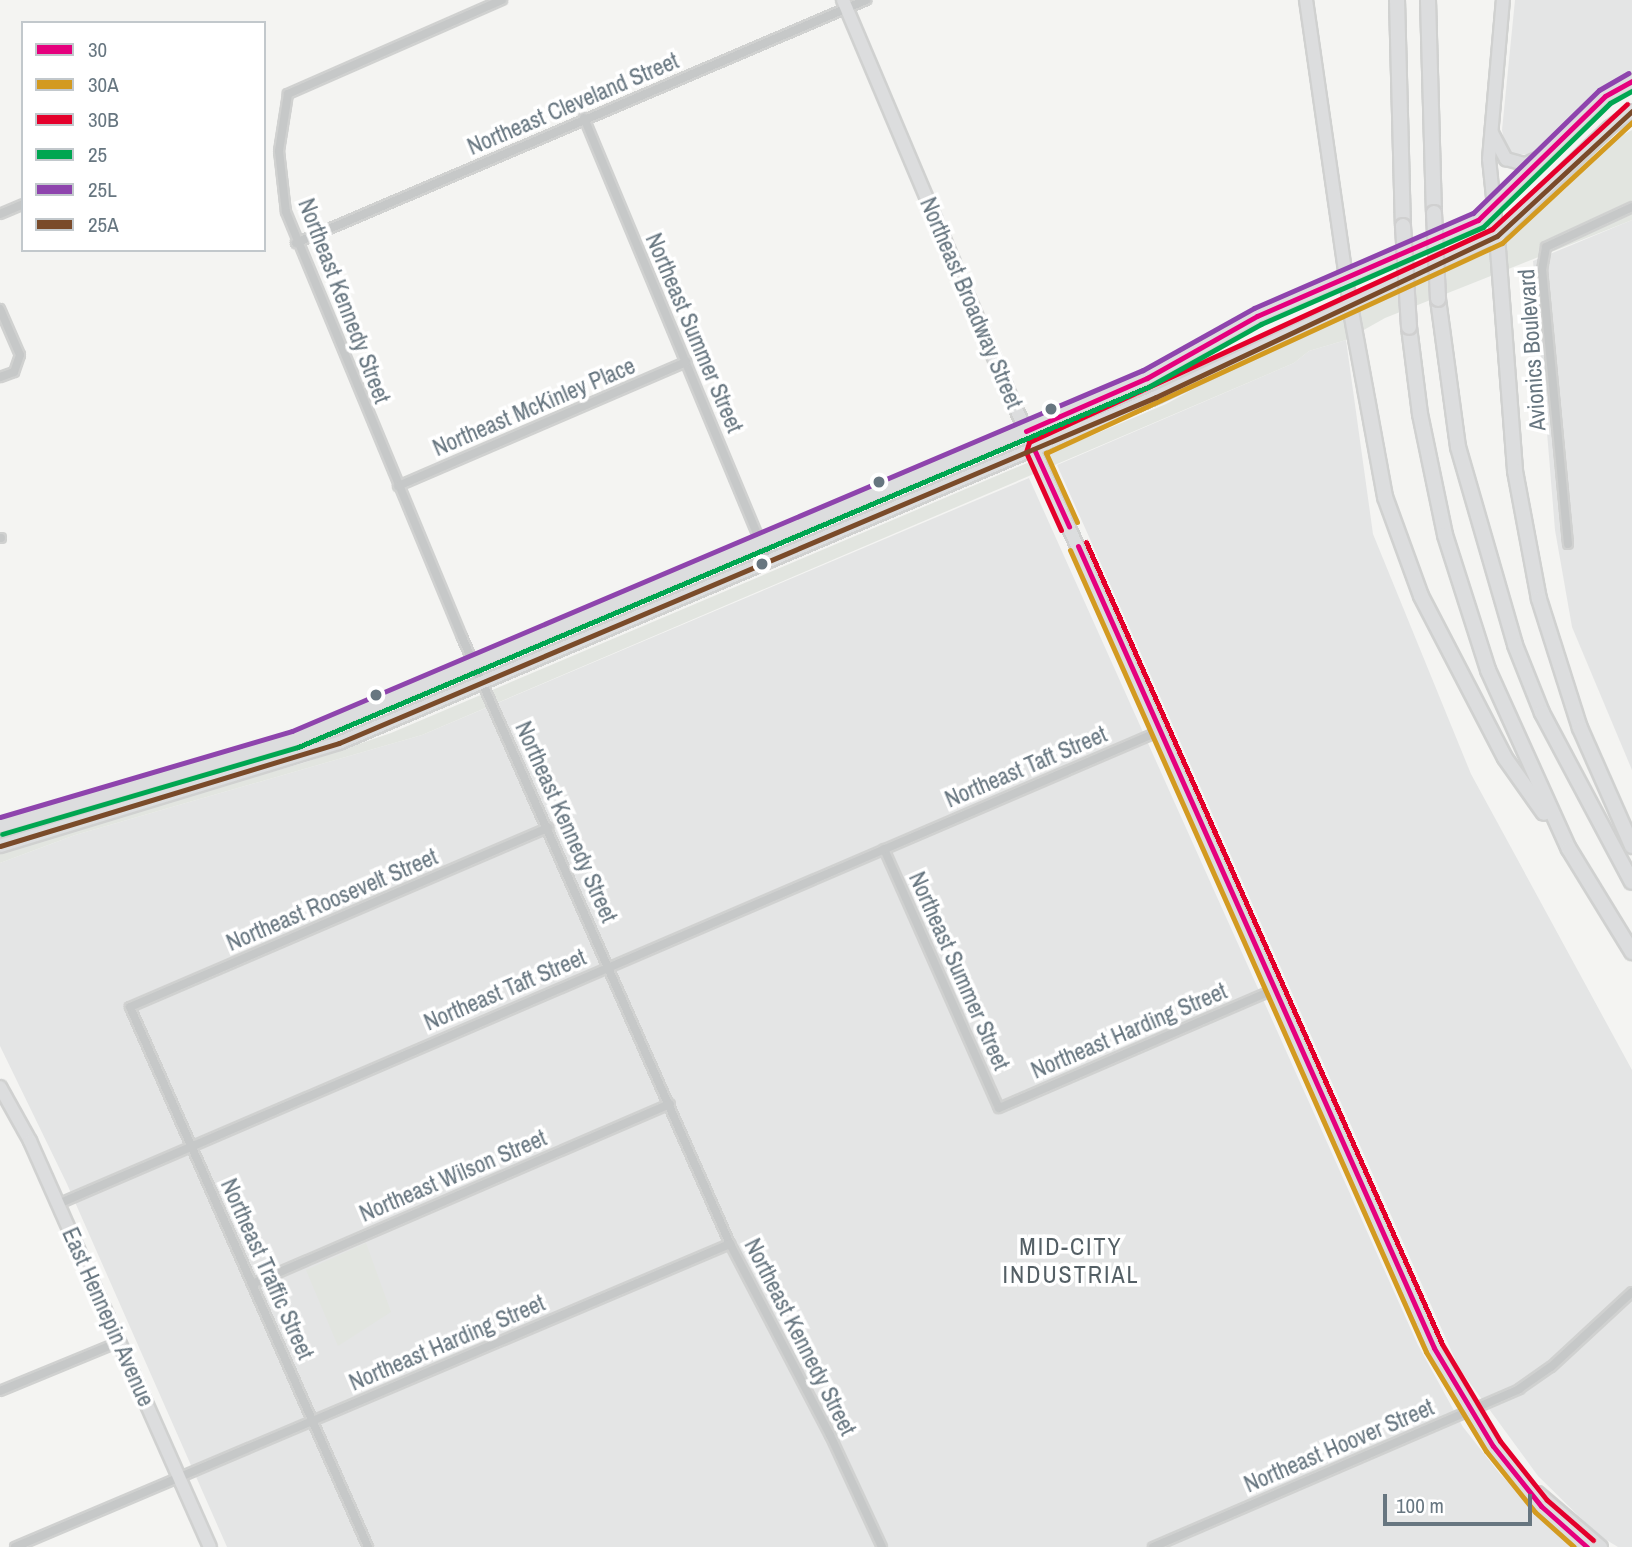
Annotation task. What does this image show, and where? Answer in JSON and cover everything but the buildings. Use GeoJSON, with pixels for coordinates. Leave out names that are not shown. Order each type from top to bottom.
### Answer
{"type":"FeatureCollection","features":[{"type":"Feature","properties":{"kind":"highway"},"geometry":{"type":"LineString","coordinates":[[1389,0],[1400,126]]}},
{"type":"Feature","properties":{"kind":"highway"},"geometry":{"type":"LineString","coordinates":[[1398,0],[1403,226],[1409,327],[1428,459],[1463,599],[1507,717],[1569,849]]}},
{"type":"Feature","properties":{"kind":"highway"},"geometry":{"type":"LineString","coordinates":[[1428,0],[1438,299],[1458,447],[1511,633],[1542,713],[1632,882]]}},
{"type":"Feature","properties":{"kind":"highway"},"geometry":{"type":"LineString","coordinates":[[1497,236],[1515,471],[1539,599],[1580,728],[1632,846]]}},
{"type":"Feature","properties":{"kind":"highway"},"geometry":{"type":"LineString","coordinates":[[1350,306],[1385,497],[1421,596],[1505,758],[1569,849],[1632,952]]}},
{"type":"Feature","properties":{"kind":"main road"},"geometry":{"type":"LineString","coordinates":[[1306,0],[1350,306]]}},
{"type":"Feature","properties":{"kind":"main road"},"geometry":{"type":"LineString","coordinates":[[1497,236],[1490,126],[1503,0]]}},
{"type":"Feature","properties":{"kind":"main road","name":"Northeast Broadway Street"},"geometry":{"type":"LineString","coordinates":[[845,4],[1026,431],[1426,1331],[1469,1411],[1541,1506],[1587,1547]]}},
{"type":"Feature","properties":{"kind":"main road"},"geometry":{"type":"LineString","coordinates":[[0,826],[295,739],[1147,378],[1257,316],[1344,277],[1457,232],[1494,205],[1605,96],[1630,85]]}},
{"type":"Feature","properties":{"kind":"main road"},"geometry":{"type":"LineString","coordinates":[[0,846],[53,826],[312,753],[769,564],[1034,449],[1350,306],[1497,236],[1610,127],[1632,111]]}},
{"type":"Feature","properties":{"kind":"main road"},"geometry":{"type":"LineString","coordinates":[[1490,126],[1506,159],[1525,164],[1543,156]]}},
{"type":"Feature","properties":{"kind":"main road","name":"East Hennepin Avenue"},"geometry":{"type":"LineString","coordinates":[[1,1087],[58,1204],[210,1547]]}},
{"type":"Feature","properties":{"kind":"main road","name":"Northeast Broadway Street"},"geometry":{"type":"LineString","coordinates":[[1517,1475],[1601,1547]]}},
{"type":"Feature","properties":{"kind":"street","name":"Northeast Kennedy Street"},"geometry":{"type":"LineString","coordinates":[[502,0],[288,94],[279,171],[296,243],[475,665],[730,1244],[830,1435],[882,1547]]}},
{"type":"Feature","properties":{"kind":"street","name":"Northeast Cleveland Street"},"geometry":{"type":"LineString","coordinates":[[296,243],[845,4],[866,0]]}},
{"type":"Feature","properties":{"kind":"street","name":"Northeast Summer Street"},"geometry":{"type":"LineString","coordinates":[[584,118],[769,564]]}},
{"type":"Feature","properties":{"kind":"street"},"geometry":{"type":"LineString","coordinates":[[0,214],[21,205]]}},
{"type":"Feature","properties":{"kind":"street","name":"Avionics Boulevard"},"geometry":{"type":"LineString","coordinates":[[1568,544],[1542,270],[1546,247],[1632,207]]}},
{"type":"Feature","properties":{"kind":"street"},"geometry":{"type":"LineString","coordinates":[[0,309],[20,355],[14,372],[0,377]]}},
{"type":"Feature","properties":{"kind":"street","name":"Northeast McKinley Place"},"geometry":{"type":"LineString","coordinates":[[398,486],[685,362]]}},
{"type":"Feature","properties":{"kind":"street","name":"Northeast Taft Street"},"geometry":{"type":"LineString","coordinates":[[58,1204],[1160,731]]}},
{"type":"Feature","properties":{"kind":"street","name":"Northeast Roosevelt Street"},"geometry":{"type":"LineString","coordinates":[[130,1007],[548,828]]}},
{"type":"Feature","properties":{"kind":"street","name":"Northeast Summer Street"},"geometry":{"type":"LineString","coordinates":[[884,849],[999,1108]]}},
{"type":"Feature","properties":{"kind":"street","name":"Northeast Harding Street"},"geometry":{"type":"LineString","coordinates":[[999,1108],[1275,989]]}},
{"type":"Feature","properties":{"kind":"street","name":"Northeast Traffic Street"},"geometry":{"type":"LineString","coordinates":[[130,1007],[368,1547]]}},
{"type":"Feature","properties":{"kind":"street","name":"Northeast Wilson Street"},"geometry":{"type":"LineString","coordinates":[[252,1284],[670,1104]]}},
{"type":"Feature","properties":{"kind":"street","name":"Northeast Harding Street"},"geometry":{"type":"LineString","coordinates":[[15,1547],[730,1244]]}},
{"type":"Feature","properties":{"kind":"street","name":"Northeast Hoover Street"},"geometry":{"type":"LineString","coordinates":[[1153,1547],[1469,1411],[1537,1378],[1632,1292]]}},
{"type":"Feature","properties":{"kind":"street"},"geometry":{"type":"LineString","coordinates":[[0,1391],[119,1342]]}},
{"type":"Feature","properties":{"kind":"shaded area"},"geometry":{"type":"Polygon","coordinates":[[[1515,0],[1632,0],[1632,75],[1593,96],[1536,153],[1515,155],[1505,146],[1502,130],[1515,0]]]}},
{"type":"Feature","properties":{"kind":"shaded area"},"geometry":{"type":"Polygon","coordinates":[[[1632,130],[1632,220],[1385,318],[1346,340],[1309,351],[1294,363],[422,735],[75,835],[0,863],[0,853],[33,839],[303,763],[391,733],[1166,404],[1269,348],[1486,254],[1564,190],[1617,138],[1632,130]]]}},
{"type":"Feature","properties":{"kind":"shaded area"},"geometry":{"type":"Polygon","coordinates":[[[1632,220],[1632,770],[1572,627],[1555,530],[1533,261],[1632,220]]]}},
{"type":"Feature","properties":{"kind":"shaded area"},"geometry":{"type":"Polygon","coordinates":[[[1346,340],[1373,534],[1471,774],[1632,1070],[1632,1547],[1618,1547],[1598,1535],[1538,1476],[1459,1368],[1057,465],[1294,363],[1309,351],[1346,340]]]}},
{"type":"Feature","properties":{"kind":"shaded area"},"geometry":{"type":"Polygon","coordinates":[[[1029,478],[1418,1345],[1463,1427],[1500,1474],[1574,1547],[227,1547],[67,1184],[0,1046],[0,863],[75,835],[422,735],[1029,478]]]}},
{"type":"Feature","properties":{"kind":"shaded area"},"geometry":{"type":"Polygon","coordinates":[[[366,1243],[391,1312],[338,1346],[306,1270],[366,1243]]]}},
{"type":"Feature","properties":{"kind":"transit line","name":"25L"},"geometry":{"type":"LineString","coordinates":[[0,817],[292,731],[1143,370],[1254,308],[1473,213],[1599,90],[1628,73]]}},
{"type":"Feature","properties":{"kind":"transit line","name":"30"},"geometry":{"type":"LineString","coordinates":[[1026,431],[1147,378],[1257,316],[1478,220],[1605,96],[1632,81]]}},
{"type":"Feature","properties":{"kind":"transit line","name":"25"},"geometry":{"type":"LineString","coordinates":[[2,834],[298,747],[1150,386],[1261,324],[1483,227],[1610,103],[1632,91]]}},
{"type":"Feature","properties":{"kind":"transit line","name":"30B"},"geometry":{"type":"LineString","coordinates":[[1061,530],[1026,452],[1029,442],[1492,229],[1627,104]]}},
{"type":"Feature","properties":{"kind":"transit line","name":"25A"},"geometry":{"type":"LineString","coordinates":[[0,846],[339,743],[1156,397],[1497,236],[1632,111]]}},
{"type":"Feature","properties":{"kind":"transit line","name":"30A"},"geometry":{"type":"LineString","coordinates":[[1077,522],[1046,453],[1502,243],[1632,122]]}},
{"type":"Feature","properties":{"kind":"transit line","name":"30"},"geometry":{"type":"LineString","coordinates":[[1034,449],[1069,526]]}},
{"type":"Feature","properties":{"kind":"transit line","name":"30B"},"geometry":{"type":"LineString","coordinates":[[1086,542],[1442,1344],[1500,1441],[1547,1500],[1593,1540]]}},
{"type":"Feature","properties":{"kind":"transit line","name":"30"},"geometry":{"type":"LineString","coordinates":[[1078,546],[1434,1348],[1493,1446],[1541,1506],[1587,1547]]}},
{"type":"Feature","properties":{"kind":"transit line","name":"30A"},"geometry":{"type":"LineString","coordinates":[[1070,550],[1426,1352],[1486,1451],[1535,1512],[1574,1547]]}},
{"type":"Feature","properties":{"kind":"district","name":"MID-CITY INDUSTRIAL"},"geometry":{"type":"Point","coordinates":[1071,1261]}}]}
